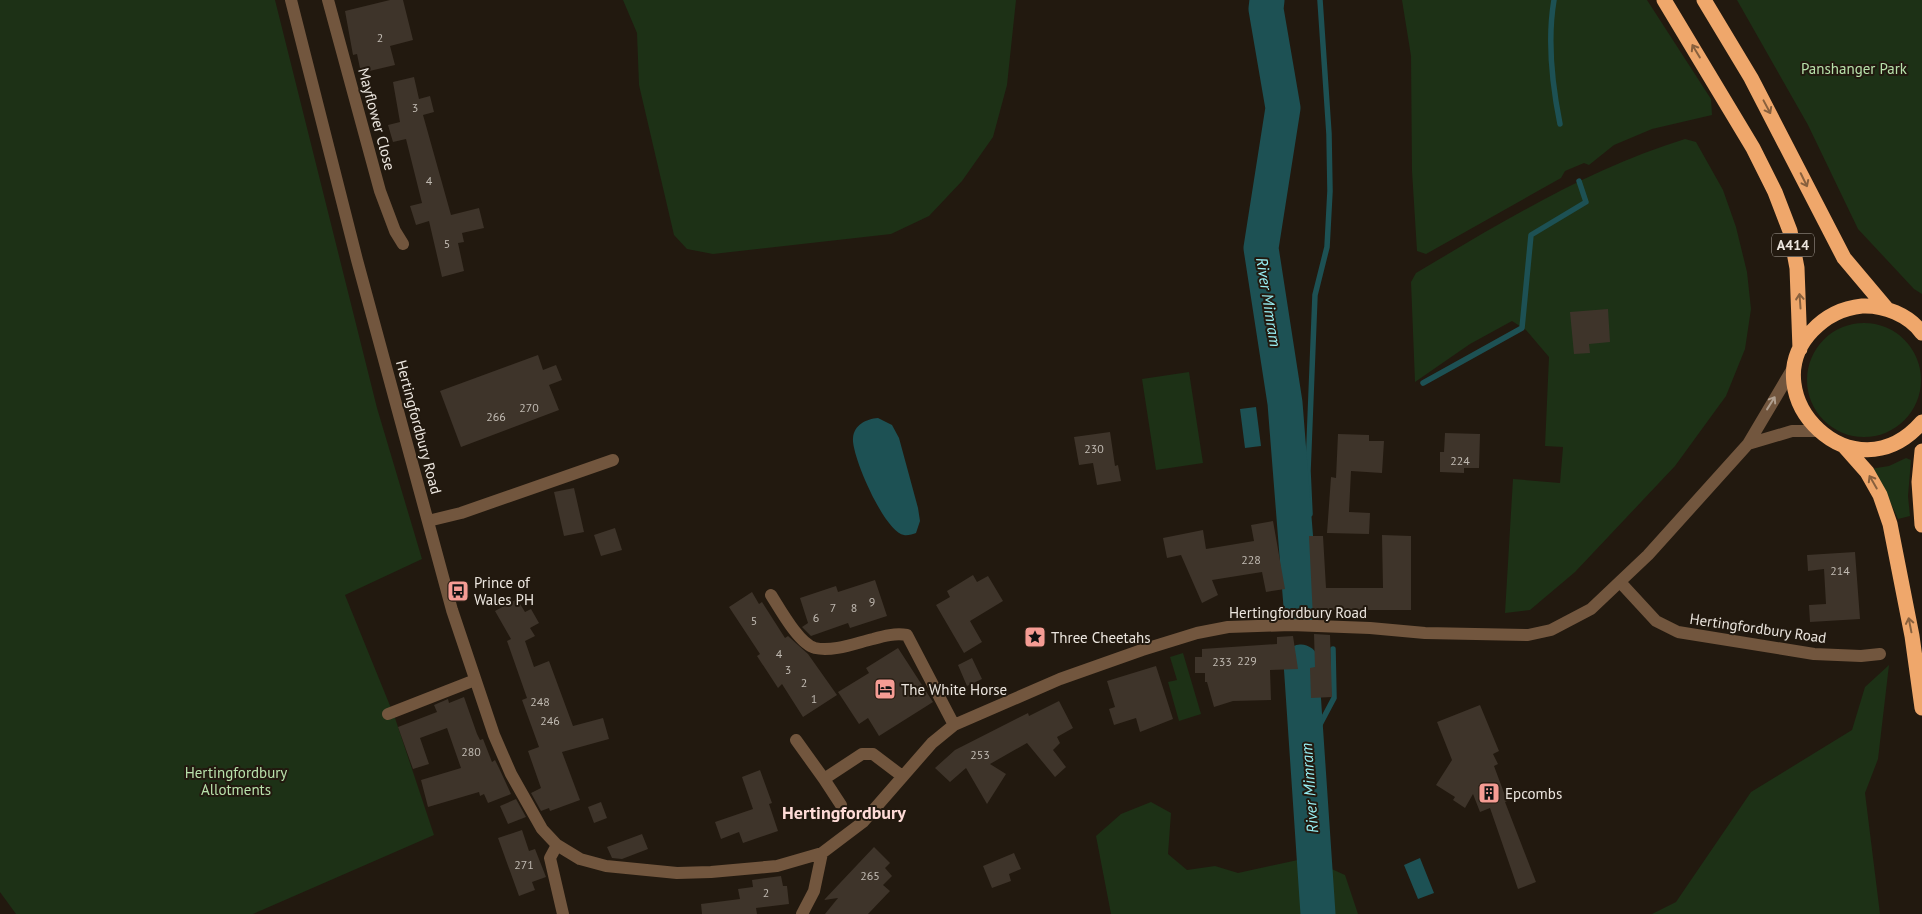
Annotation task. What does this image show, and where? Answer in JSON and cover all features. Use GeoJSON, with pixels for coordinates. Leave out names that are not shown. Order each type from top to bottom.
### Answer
{"type":"FeatureCollection","features":[{"type":"Feature","properties":{"kind":"highway","name":"A414"},"geometry":{"type":"LineString","coordinates":[[1664,0],[1753,148],[1790,231],[1798,268],[1798,356]]}},
{"type":"Feature","properties":{"kind":"highway","name":"A414"},"geometry":{"type":"LineString","coordinates":[[1704,0],[1751,78],[1844,258],[1887,309]]}},
{"type":"Feature","properties":{"kind":"highway"},"geometry":{"type":"LineString","coordinates":[[1922,333],[1902,315],[1887,309],[1861,306],[1836,312],[1821,322],[1809,334],[1798,356],[1795,382],[1798,400],[1806,417],[1818,431],[1844,446],[1862,450],[1881,448],[1899,442],[1914,432],[1922,422]]}},
{"type":"Feature","properties":{"kind":"highway"},"geometry":{"type":"LineString","coordinates":[[1844,446],[1867,472],[1880,495],[1890,524],[1912,636],[1922,708]]}},
{"type":"Feature","properties":{"kind":"highway"},"geometry":{"type":"LineString","coordinates":[[1922,451],[1919,482],[1922,525]]}},
{"type":"Feature","properties":{"kind":"street","name":"Hertingfordbury Road"},"geometry":{"type":"LineString","coordinates":[[291,0],[348,224],[452,610],[494,735],[511,774],[542,829],[557,845],[580,858],[606,866],[677,873],[777,866],[805,860],[822,853],[863,822],[932,743],[954,725],[1051,683],[1142,650],[1196,633],[1228,627],[1290,626],[1370,628],[1425,633],[1528,635],[1550,630],[1584,614],[1620,582],[1748,444],[1798,356]]}},
{"type":"Feature","properties":{"kind":"street","name":"Mayflower Close"},"geometry":{"type":"LineString","coordinates":[[328,0],[380,191],[395,230],[403,244]]}},
{"type":"Feature","properties":{"kind":"street"},"geometry":{"type":"LineString","coordinates":[[1902,315],[1922,324]]}},
{"type":"Feature","properties":{"kind":"street"},"geometry":{"type":"LineString","coordinates":[[1748,444],[1792,431],[1818,431]]}},
{"type":"Feature","properties":{"kind":"street"},"geometry":{"type":"LineString","coordinates":[[428,521],[461,513],[613,460]]}},
{"type":"Feature","properties":{"kind":"street","name":"Hertingfordbury Road"},"geometry":{"type":"LineString","coordinates":[[1620,582],[1656,621],[1678,632],[1814,654],[1860,656],[1880,654]]}},
{"type":"Feature","properties":{"kind":"street"},"geometry":{"type":"LineString","coordinates":[[771,595],[799,636],[815,648],[838,646],[894,634],[907,635],[954,725]]}},
{"type":"Feature","properties":{"kind":"street"},"geometry":{"type":"LineString","coordinates":[[388,714],[475,680]]}},
{"type":"Feature","properties":{"kind":"street"},"geometry":{"type":"LineString","coordinates":[[796,740],[841,805]]}},
{"type":"Feature","properties":{"kind":"street"},"geometry":{"type":"LineString","coordinates":[[824,779],[862,754],[872,754],[902,776]]}},
{"type":"Feature","properties":{"kind":"street"},"geometry":{"type":"LineString","coordinates":[[557,845],[550,858],[563,914]]}},
{"type":"Feature","properties":{"kind":"street"},"geometry":{"type":"LineString","coordinates":[[802,914],[814,891],[822,853]]}},
{"type":"Feature","properties":{"kind":"green space","name":"Hertingfordbury Allotments"},"geometry":{"type":"Polygon","coordinates":[[[0,0],[275,0],[377,408],[422,559],[345,595],[395,718],[434,835],[253,914],[16,914],[0,892],[0,0]]]}},
{"type":"Feature","properties":{"kind":"green space"},"geometry":{"type":"Polygon","coordinates":[[[623,0],[1016,0],[1007,85],[993,137],[962,181],[929,216],[891,234],[713,254],[687,249],[674,235],[639,85],[637,33],[623,0]]]}},
{"type":"Feature","properties":{"kind":"green space"},"geometry":{"type":"Polygon","coordinates":[[[1402,0],[1647,0],[1711,99],[1712,115],[1652,129],[1614,145],[1589,165],[1584,163],[1565,171],[1561,178],[1426,254],[1417,251],[1412,171],[1411,56],[1402,0]]]}},
{"type":"Feature","properties":{"kind":"green space","name":"Panshanger Park"},"geometry":{"type":"Polygon","coordinates":[[[1737,0],[1922,0],[1922,294],[1914,289],[1858,229],[1808,125],[1737,0]]]}},
{"type":"Feature","properties":{"kind":"green space"},"geometry":{"type":"Polygon","coordinates":[[[1685,139],[1696,142],[1723,190],[1736,227],[1747,272],[1751,309],[1745,349],[1726,396],[1675,466],[1575,572],[1530,610],[1505,613],[1513,479],[1560,483],[1563,447],[1545,446],[1549,357],[1526,330],[1512,321],[1470,344],[1415,382],[1411,282],[1416,273],[1546,198],[1614,165],[1685,139]]]}},
{"type":"Feature","properties":{"kind":"green space"},"geometry":{"type":"Polygon","coordinates":[[[1864,323],[1886,328],[1904,340],[1916,358],[1921,380],[1916,402],[1904,420],[1886,432],[1864,437],[1842,432],[1824,420],[1812,402],[1807,380],[1812,358],[1824,340],[1842,328],[1864,323]]]}},
{"type":"Feature","properties":{"kind":"green space"},"geometry":{"type":"Polygon","coordinates":[[[1189,372],[1203,463],[1156,470],[1142,379],[1189,372]]]}},
{"type":"Feature","properties":{"kind":"green space"},"geometry":{"type":"Polygon","coordinates":[[[1906,458],[1911,460],[1908,496],[1910,516],[1898,519],[1889,499],[1870,469],[1889,466],[1906,458]]]}},
{"type":"Feature","properties":{"kind":"green space"},"geometry":{"type":"Polygon","coordinates":[[[1183,653],[1201,714],[1179,721],[1168,682],[1177,680],[1170,657],[1183,653]]]}},
{"type":"Feature","properties":{"kind":"green space"},"geometry":{"type":"Polygon","coordinates":[[[1889,665],[1878,759],[1865,793],[1880,914],[1652,914],[1676,902],[1751,792],[1852,730],[1865,687],[1889,665]]]}},
{"type":"Feature","properties":{"kind":"green space"},"geometry":{"type":"Polygon","coordinates":[[[1151,802],[1171,813],[1168,854],[1187,870],[1215,866],[1238,873],[1307,858],[1345,875],[1358,914],[1111,914],[1096,836],[1121,814],[1151,802]]]}},
{"type":"Feature","properties":{"kind":"water"},"geometry":{"type":"Polygon","coordinates":[[[1256,407],[1261,446],[1245,448],[1240,409],[1256,407]]]}},
{"type":"Feature","properties":{"kind":"water"},"geometry":{"type":"Polygon","coordinates":[[[878,418],[892,425],[899,438],[920,521],[916,533],[913,534],[904,535],[896,531],[888,521],[879,508],[857,460],[853,438],[854,433],[858,426],[865,421],[878,418]]]}},
{"type":"Feature","properties":{"kind":"water"},"geometry":{"type":"Polygon","coordinates":[[[1420,858],[1434,893],[1418,899],[1404,865],[1420,858]]]}},
{"type":"Feature","properties":{"kind":"building"},"geometry":{"type":"Polygon","coordinates":[[[390,0],[403,0],[413,40],[390,46],[395,65],[361,73],[357,54],[353,55],[345,11],[390,0]]]}},
{"type":"Feature","properties":{"kind":"building"},"geometry":{"type":"Polygon","coordinates":[[[414,77],[419,99],[430,96],[434,112],[423,115],[451,215],[479,208],[484,228],[462,233],[464,242],[458,243],[464,271],[442,277],[429,221],[416,225],[410,206],[422,203],[406,139],[393,142],[388,125],[400,122],[393,82],[414,77]]]}},
{"type":"Feature","properties":{"kind":"building"},"geometry":{"type":"Polygon","coordinates":[[[1608,309],[1610,342],[1589,344],[1590,353],[1574,354],[1570,312],[1608,309]]]}},
{"type":"Feature","properties":{"kind":"building"},"geometry":{"type":"Polygon","coordinates":[[[538,355],[543,370],[556,365],[562,380],[549,385],[559,410],[461,447],[440,391],[538,355]]]}},
{"type":"Feature","properties":{"kind":"building"},"geometry":{"type":"Polygon","coordinates":[[[1110,432],[1115,466],[1118,465],[1121,481],[1097,485],[1093,463],[1079,465],[1074,437],[1110,432]]]}},
{"type":"Feature","properties":{"kind":"building"},"geometry":{"type":"Polygon","coordinates":[[[1445,433],[1480,434],[1479,468],[1464,468],[1464,473],[1440,472],[1440,452],[1444,452],[1445,433]]]}},
{"type":"Feature","properties":{"kind":"building"},"geometry":{"type":"Polygon","coordinates":[[[1338,434],[1369,435],[1369,441],[1384,441],[1382,473],[1351,471],[1349,512],[1370,513],[1369,534],[1327,533],[1331,477],[1336,478],[1338,434]]]}},
{"type":"Feature","properties":{"kind":"building"},"geometry":{"type":"Polygon","coordinates":[[[574,488],[584,532],[564,536],[554,492],[574,488]]]}},
{"type":"Feature","properties":{"kind":"building"},"geometry":{"type":"Polygon","coordinates":[[[1273,521],[1285,589],[1266,592],[1262,572],[1212,580],[1218,595],[1202,603],[1181,555],[1167,558],[1163,538],[1203,530],[1206,549],[1254,541],[1251,525],[1273,521]]]}},
{"type":"Feature","properties":{"kind":"building"},"geometry":{"type":"Polygon","coordinates":[[[615,528],[622,550],[601,556],[594,535],[615,528]]]}},
{"type":"Feature","properties":{"kind":"building"},"geometry":{"type":"Polygon","coordinates":[[[1382,535],[1411,536],[1411,610],[1329,610],[1329,618],[1313,618],[1309,536],[1323,536],[1326,588],[1383,588],[1382,535]]]}},
{"type":"Feature","properties":{"kind":"building"},"geometry":{"type":"Polygon","coordinates":[[[1855,552],[1860,619],[1810,622],[1809,605],[1826,604],[1824,569],[1808,571],[1807,555],[1855,552]]]}},
{"type":"Feature","properties":{"kind":"building"},"geometry":{"type":"Polygon","coordinates":[[[973,575],[977,582],[988,576],[1003,601],[970,621],[982,642],[964,653],[936,605],[950,597],[947,591],[973,575]]]}},
{"type":"Feature","properties":{"kind":"building"},"geometry":{"type":"Polygon","coordinates":[[[875,580],[887,616],[850,628],[848,623],[811,636],[802,627],[808,623],[800,598],[836,586],[838,592],[875,580]]]}},
{"type":"Feature","properties":{"kind":"building"},"geometry":{"type":"Polygon","coordinates":[[[752,592],[759,604],[762,602],[785,638],[788,636],[808,654],[837,695],[803,717],[782,684],[778,688],[757,656],[760,654],[729,607],[752,592]]]}},
{"type":"Feature","properties":{"kind":"building"},"geometry":{"type":"Polygon","coordinates":[[[517,599],[525,612],[531,609],[539,623],[530,628],[535,636],[525,641],[534,667],[549,661],[573,726],[603,718],[609,739],[562,752],[580,800],[550,811],[549,808],[541,811],[531,793],[541,788],[528,751],[539,747],[522,700],[527,698],[507,641],[511,639],[495,611],[517,599]]]}},
{"type":"Feature","properties":{"kind":"building"},"geometry":{"type":"Polygon","coordinates":[[[1314,634],[1330,635],[1332,697],[1311,698],[1310,668],[1315,667],[1314,634]]]}},
{"type":"Feature","properties":{"kind":"building"},"geometry":{"type":"Polygon","coordinates":[[[1293,636],[1298,669],[1270,670],[1271,700],[1233,701],[1214,707],[1207,682],[1205,682],[1205,673],[1195,673],[1195,657],[1202,657],[1202,649],[1277,644],[1277,637],[1293,636]]]}},
{"type":"Feature","properties":{"kind":"building"},"geometry":{"type":"Polygon","coordinates":[[[898,648],[933,702],[879,736],[868,718],[859,724],[838,692],[869,673],[866,668],[898,648]]]}},
{"type":"Feature","properties":{"kind":"building"},"geometry":{"type":"Polygon","coordinates":[[[972,658],[982,679],[967,686],[958,665],[972,658]]]}},
{"type":"Feature","properties":{"kind":"building"},"geometry":{"type":"Polygon","coordinates":[[[1156,666],[1173,719],[1140,732],[1136,718],[1114,725],[1109,709],[1115,707],[1107,681],[1156,666]]]}},
{"type":"Feature","properties":{"kind":"building"},"geometry":{"type":"Polygon","coordinates":[[[464,697],[477,734],[480,740],[483,739],[492,762],[495,760],[511,794],[488,803],[484,794],[480,796],[479,792],[428,807],[421,780],[461,768],[447,728],[420,738],[429,764],[413,769],[398,727],[437,712],[434,705],[448,699],[449,703],[464,697]]]}},
{"type":"Feature","properties":{"kind":"building"},"geometry":{"type":"Polygon","coordinates":[[[1059,701],[1073,728],[1057,737],[1060,743],[1053,750],[1066,767],[1055,777],[1027,743],[990,764],[1006,774],[987,804],[966,768],[950,782],[935,768],[955,750],[1028,713],[1029,716],[1059,701]]]}},
{"type":"Feature","properties":{"kind":"building","name":"Epcombs"},"geometry":{"type":"Polygon","coordinates":[[[1480,705],[1499,751],[1493,754],[1498,764],[1494,766],[1507,801],[1505,802],[1536,882],[1518,889],[1490,808],[1480,812],[1473,794],[1465,808],[1453,800],[1455,797],[1436,785],[1452,760],[1437,722],[1480,705]]]}},
{"type":"Feature","properties":{"kind":"building"},"geometry":{"type":"Polygon","coordinates":[[[760,770],[772,803],[769,804],[778,831],[743,843],[739,832],[721,839],[715,822],[753,809],[742,777],[760,770]]]}},
{"type":"Feature","properties":{"kind":"building"},"geometry":{"type":"Polygon","coordinates":[[[516,799],[526,817],[508,824],[500,806],[516,799]]]}},
{"type":"Feature","properties":{"kind":"building"},"geometry":{"type":"Polygon","coordinates":[[[601,802],[607,818],[594,823],[588,807],[601,802]]]}},
{"type":"Feature","properties":{"kind":"building"},"geometry":{"type":"Polygon","coordinates":[[[522,830],[529,851],[535,849],[546,877],[532,882],[535,890],[519,896],[498,838],[522,830]]]}},
{"type":"Feature","properties":{"kind":"building"},"geometry":{"type":"Polygon","coordinates":[[[642,834],[648,849],[622,859],[612,858],[607,847],[642,834]]]}},
{"type":"Feature","properties":{"kind":"building"},"geometry":{"type":"Polygon","coordinates":[[[874,847],[890,863],[885,868],[892,876],[883,885],[890,891],[868,914],[825,914],[838,898],[824,900],[874,847]]]}},
{"type":"Feature","properties":{"kind":"building"},"geometry":{"type":"Polygon","coordinates":[[[1014,853],[1021,869],[1009,874],[1011,881],[992,888],[983,866],[1014,853]]]}},
{"type":"Feature","properties":{"kind":"building"},"geometry":{"type":"Polygon","coordinates":[[[781,876],[783,886],[787,886],[789,904],[756,908],[757,914],[702,914],[701,904],[740,899],[738,889],[753,887],[752,880],[781,876]]]}},
{"type":"Feature","properties":{"kind":"waterway","name":"River Mimram"},"geometry":{"type":"LineString","coordinates":[[1267,0],[1266,9],[1283,108],[1261,248],[1285,403],[1301,606]]}},
{"type":"Feature","properties":{"kind":"waterway"},"geometry":{"type":"LineString","coordinates":[[1310,514],[1308,471],[1315,295],[1327,247],[1330,191],[1329,134],[1320,0]]}},
{"type":"Feature","properties":{"kind":"waterway"},"geometry":{"type":"LineString","coordinates":[[1554,0],[1551,62],[1560,124]]}},
{"type":"Feature","properties":{"kind":"waterway"},"geometry":{"type":"LineString","coordinates":[[1423,383],[1522,328],[1531,235],[1586,202],[1579,181]]}},
{"type":"Feature","properties":{"kind":"waterway"},"geometry":{"type":"LineString","coordinates":[[1306,751],[1334,698],[1333,649]]}},
{"type":"Feature","properties":{"kind":"waterway","name":"River Mimram"},"geometry":{"type":"LineString","coordinates":[[1301,662],[1318,914]]}},
{"type":"Feature","properties":{"kind":"place","name":"Prince of Wales PH"},"geometry":{"type":"Point","coordinates":[458,591]}},
{"type":"Feature","properties":{"kind":"place","name":"Three Cheetahs"},"geometry":{"type":"Point","coordinates":[1035,637]}},
{"type":"Feature","properties":{"kind":"place","name":"The White Horse"},"geometry":{"type":"Point","coordinates":[885,689]}},
{"type":"Feature","properties":{"kind":"place","name":"Epcombs"},"geometry":{"type":"Point","coordinates":[1489,793]}},
{"type":"Feature","properties":{"kind":"district","name":"Hertingfordbury"},"geometry":{"type":"Point","coordinates":[844,812]}}]}
